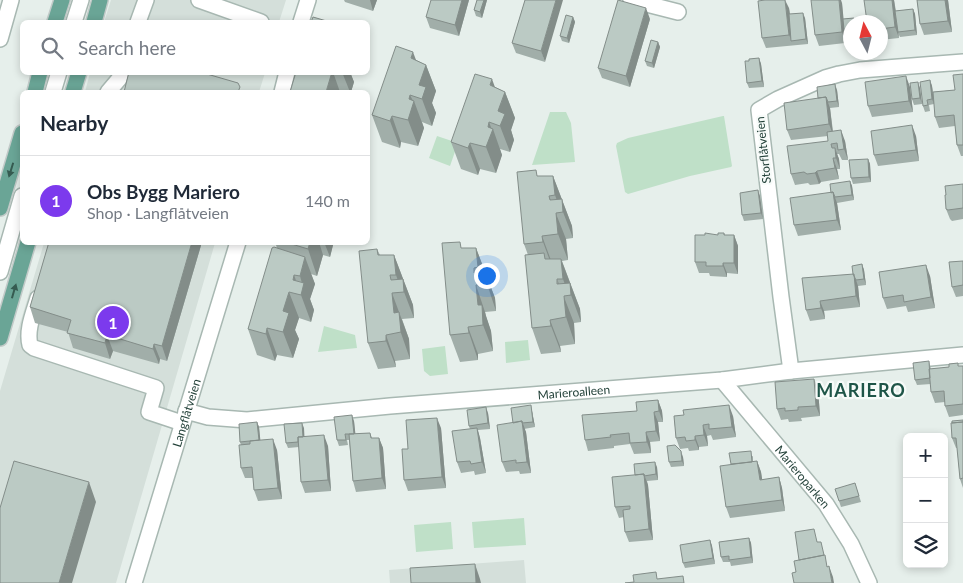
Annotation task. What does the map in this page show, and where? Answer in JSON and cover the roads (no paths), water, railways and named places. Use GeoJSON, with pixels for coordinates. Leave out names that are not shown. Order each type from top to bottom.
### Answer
{"type":"FeatureCollection","features":[{"type":"Feature","properties":{"kind":"main road"},"geometry":{"type":"LineString","coordinates":[[56,20],[62,0]]}},
{"type":"Feature","properties":{"kind":"main road"},"geometry":{"type":"LineString","coordinates":[[95,20],[100,0]]}},
{"type":"Feature","properties":{"kind":"main road"},"geometry":{"type":"LineString","coordinates":[[36,90],[39,75]]}},
{"type":"Feature","properties":{"kind":"main road"},"geometry":{"type":"LineString","coordinates":[[74,90],[78,75]]}},
{"type":"Feature","properties":{"kind":"main road"},"geometry":{"type":"LineString","coordinates":[[0,208],[20,140]]}},
{"type":"Feature","properties":{"kind":"main road"},"geometry":{"type":"LineString","coordinates":[[0,338],[27,245]]}},
{"type":"Feature","properties":{"kind":"street"},"geometry":{"type":"LineString","coordinates":[[75,20],[81,0]]}},
{"type":"Feature","properties":{"kind":"street"},"geometry":{"type":"LineString","coordinates":[[139,20],[146,0]]}},
{"type":"Feature","properties":{"kind":"street"},"geometry":{"type":"LineString","coordinates":[[199,0],[255,20]]}},
{"type":"Feature","properties":{"kind":"street"},"geometry":{"type":"LineString","coordinates":[[302,20],[308,0]]}},
{"type":"Feature","properties":{"kind":"street"},"geometry":{"type":"LineString","coordinates":[[631,0],[678,12]]}},
{"type":"Feature","properties":{"kind":"street"},"geometry":{"type":"LineString","coordinates":[[0,39],[11,3]]}},
{"type":"Feature","properties":{"kind":"street","name":"Storflåtveien"},"geometry":{"type":"LineString","coordinates":[[791,371],[777,271],[759,110],[778,99],[825,78],[839,74],[860,70],[963,62]]}},
{"type":"Feature","properties":{"kind":"street"},"geometry":{"type":"LineString","coordinates":[[54,90],[58,75]]}},
{"type":"Feature","properties":{"kind":"street"},"geometry":{"type":"LineString","coordinates":[[110,90],[120,75]]}},
{"type":"Feature","properties":{"kind":"street"},"geometry":{"type":"LineString","coordinates":[[282,90],[286,75]]}},
{"type":"Feature","properties":{"kind":"street"},"geometry":{"type":"LineString","coordinates":[[0,272],[20,203]]}},
{"type":"Feature","properties":{"kind":"street","name":"Langflåtveien"},"geometry":{"type":"LineString","coordinates":[[134,583],[237,245]]}},
{"type":"Feature","properties":{"kind":"street","name":"Marieroalleen"},"geometry":{"type":"LineString","coordinates":[[41,288],[30,325],[28,340],[30,345],[34,348],[156,388],[150,412],[184,417],[247,420],[390,406],[722,380],[791,371],[963,355]]}},
{"type":"Feature","properties":{"kind":"street","name":"Marieroparken"},"geometry":{"type":"LineString","coordinates":[[722,380],[826,504],[851,544],[869,583]]}},
{"type":"Feature","properties":{"kind":"place","name":"Obs Bygg Mariero"},"geometry":{"type":"Point","coordinates":[113,322]}},
{"type":"Feature","properties":{"kind":"district","name":"MARIERO"},"geometry":{"type":"Point","coordinates":[861,390]}}]}
